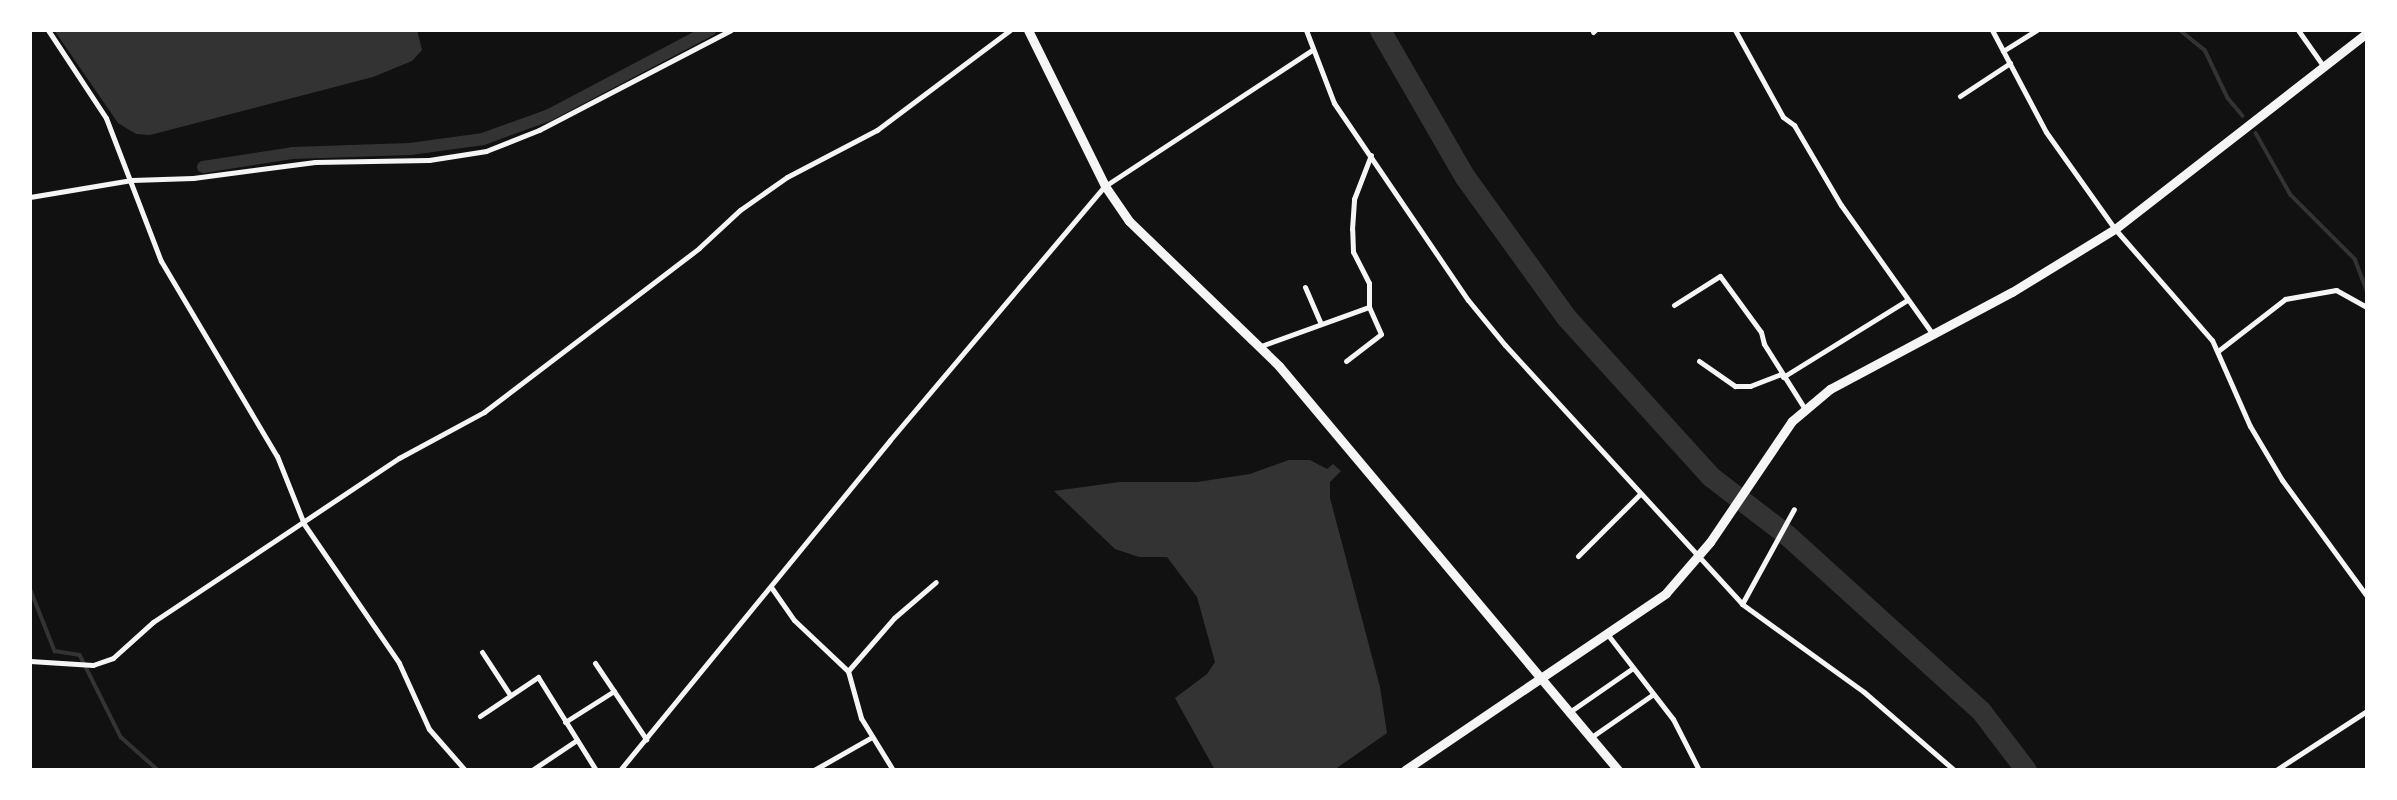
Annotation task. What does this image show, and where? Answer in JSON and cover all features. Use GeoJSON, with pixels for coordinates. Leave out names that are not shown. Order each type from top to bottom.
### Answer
{"type":"FeatureCollection","features":[{"type":"Feature","properties":{"kind":"main road"},"geometry":{"type":"LineString","coordinates":[[1028,30],[1105,186],[1156,249],[1261,346],[1618,770]]}},
{"type":"Feature","properties":{"kind":"main road"},"geometry":{"type":"LineString","coordinates":[[1405,770],[1541,681],[1666,593],[1697,559],[1753,477],[1805,409],[1850,376],[2012,292],[2115,229],[2367,33]]}},
{"type":"Feature","properties":{"kind":"street"},"geometry":{"type":"LineString","coordinates":[[48,30],[106,118],[132,180],[160,261],[277,456],[304,524],[399,663],[429,729],[465,770]]}},
{"type":"Feature","properties":{"kind":"street"},"geometry":{"type":"LineString","coordinates":[[30,197],[132,180],[193,178],[315,162],[429,160],[486,151],[539,130],[731,30]]}},
{"type":"Feature","properties":{"kind":"street"},"geometry":{"type":"LineString","coordinates":[[30,661],[46,659],[93,665],[113,658],[153,622],[304,524],[399,458],[484,412],[699,248],[740,210],[787,177],[877,130],[1010,30]]}},
{"type":"Feature","properties":{"kind":"street"},"geometry":{"type":"LineString","coordinates":[[1306,30],[1334,103],[1468,300],[1697,559],[1742,604],[1864,692],[1954,770]]}},
{"type":"Feature","properties":{"kind":"street"},"geometry":{"type":"LineString","coordinates":[[1735,30],[1783,117],[1794,125],[1841,205],[1932,333]]}},
{"type":"Feature","properties":{"kind":"street"},"geometry":{"type":"LineString","coordinates":[[1992,30],[2046,132],[2115,229],[2193,316],[2218,351],[2250,426],[2282,480],[2367,596]]}},
{"type":"Feature","properties":{"kind":"street"},"geometry":{"type":"LineString","coordinates":[[2003,51],[2037,30]]}},
{"type":"Feature","properties":{"kind":"street"},"geometry":{"type":"LineString","coordinates":[[2298,30],[2324,67]]}},
{"type":"Feature","properties":{"kind":"street"},"geometry":{"type":"LineString","coordinates":[[620,770],[1105,186],[1312,50]]}},
{"type":"Feature","properties":{"kind":"street"},"geometry":{"type":"LineString","coordinates":[[1960,96],[2010,64]]}},
{"type":"Feature","properties":{"kind":"street"},"geometry":{"type":"LineString","coordinates":[[1346,361],[1381,334],[1369,307],[1369,283],[1353,253],[1354,199],[1371,155]]}},
{"type":"Feature","properties":{"kind":"street"},"geometry":{"type":"LineString","coordinates":[[1674,304],[1720,276],[1761,332],[1783,376],[1805,409]]}},
{"type":"Feature","properties":{"kind":"street"},"geometry":{"type":"LineString","coordinates":[[1305,287],[1321,324]]}},
{"type":"Feature","properties":{"kind":"street"},"geometry":{"type":"LineString","coordinates":[[2218,351],[2285,299],[2336,290],[2367,307]]}},
{"type":"Feature","properties":{"kind":"street"},"geometry":{"type":"LineString","coordinates":[[1699,360],[1735,386],[1750,386],[1783,376],[1908,300]]}},
{"type":"Feature","properties":{"kind":"street"},"geometry":{"type":"LineString","coordinates":[[1261,346],[1369,307]]}},
{"type":"Feature","properties":{"kind":"street"},"geometry":{"type":"LineString","coordinates":[[1578,556],[1640,494]]}},
{"type":"Feature","properties":{"kind":"street"},"geometry":{"type":"LineString","coordinates":[[1742,604],[1794,509]]}},
{"type":"Feature","properties":{"kind":"street"},"geometry":{"type":"LineString","coordinates":[[848,671],[894,618],[936,582]]}},
{"type":"Feature","properties":{"kind":"street"},"geometry":{"type":"LineString","coordinates":[[771,587],[794,620],[848,671],[853,699],[872,737],[892,768],[883,770]]}},
{"type":"Feature","properties":{"kind":"street"},"geometry":{"type":"LineString","coordinates":[[1608,635],[1673,719],[1699,770]]}},
{"type":"Feature","properties":{"kind":"street"},"geometry":{"type":"LineString","coordinates":[[482,652],[510,695]]}},
{"type":"Feature","properties":{"kind":"street"},"geometry":{"type":"LineString","coordinates":[[595,663],[646,739]]}},
{"type":"Feature","properties":{"kind":"street"},"geometry":{"type":"LineString","coordinates":[[1568,713],[1633,668]]}},
{"type":"Feature","properties":{"kind":"street"},"geometry":{"type":"LineString","coordinates":[[480,716],[538,677],[596,770]]}},
{"type":"Feature","properties":{"kind":"street"},"geometry":{"type":"LineString","coordinates":[[565,722],[614,691]]}},
{"type":"Feature","properties":{"kind":"street"},"geometry":{"type":"LineString","coordinates":[[1590,738],[1652,695]]}},
{"type":"Feature","properties":{"kind":"street"},"geometry":{"type":"LineString","coordinates":[[2276,770],[2367,711]]}},
{"type":"Feature","properties":{"kind":"street"},"geometry":{"type":"LineString","coordinates":[[814,770],[872,737]]}},
{"type":"Feature","properties":{"kind":"street"},"geometry":{"type":"LineString","coordinates":[[532,770],[577,740]]}},
{"type":"Feature","properties":{"kind":"shaded area"},"geometry":{"type":"Polygon","coordinates":[[[54,30],[417,30],[422,50],[412,61],[373,77],[150,135],[136,134],[118,123],[54,30]]]}},
{"type":"Feature","properties":{"kind":"shaded area"},"geometry":{"type":"Polygon","coordinates":[[[1289,460],[1310,460],[1327,469],[1333,464],[1341,471],[1330,482],[1330,498],[1380,687],[1387,733],[1334,770],[1215,770],[1175,698],[1207,674],[1215,662],[1197,597],[1167,557],[1139,557],[1115,549],[1054,491],[1120,482],[1197,482],[1250,474],[1289,460]]]}},
{"type":"Feature","properties":{"kind":"waterway"},"geometry":{"type":"LineString","coordinates":[[203,167],[292,153],[410,149],[483,139],[549,115],[710,30]]}},
{"type":"Feature","properties":{"kind":"waterway"},"geometry":{"type":"LineString","coordinates":[[1380,30],[1465,177],[1566,317],[1710,476],[1787,535],[1981,711],[2026,770]]}},
{"type":"Feature","properties":{"kind":"waterway"},"geometry":{"type":"LineString","coordinates":[[2180,30],[2205,50],[2228,98],[2243,116]]}},
{"type":"Feature","properties":{"kind":"waterway"},"geometry":{"type":"LineString","coordinates":[[2256,133],[2291,195],[2355,259],[2367,291]]}},
{"type":"Feature","properties":{"kind":"waterway"},"geometry":{"type":"LineString","coordinates":[[30,588],[55,651],[80,655],[121,737],[158,770]]}}]}
